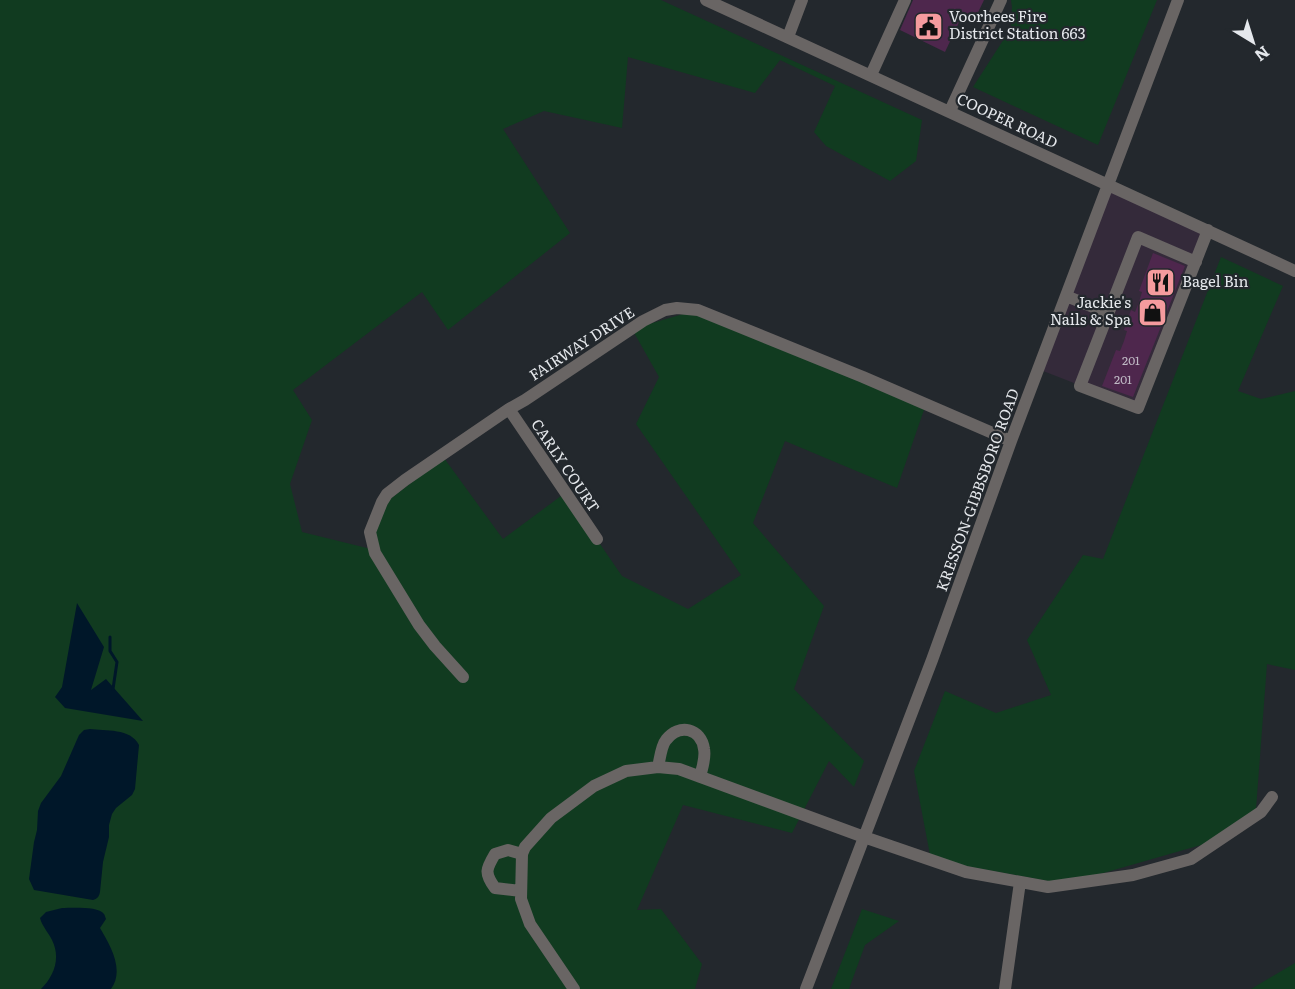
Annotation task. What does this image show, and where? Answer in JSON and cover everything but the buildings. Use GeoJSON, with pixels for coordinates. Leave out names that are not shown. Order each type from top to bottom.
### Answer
{"type":"FeatureCollection","features":[{"type":"Feature","properties":{"kind":"street","name":"COOPER ROAD"},"geometry":{"type":"LineString","coordinates":[[706,0],[1295,271]]}},
{"type":"Feature","properties":{"kind":"street"},"geometry":{"type":"LineString","coordinates":[[788,37],[802,0]]}},
{"type":"Feature","properties":{"kind":"street"},"geometry":{"type":"LineString","coordinates":[[871,75],[905,0]]}},
{"type":"Feature","properties":{"kind":"street"},"geometry":{"type":"LineString","coordinates":[[950,111],[1001,0]]}},
{"type":"Feature","properties":{"kind":"street","name":"KRESSON-GIBBSBORO ROAD"},"geometry":{"type":"LineString","coordinates":[[806,989],[932,660],[1011,441],[1178,0]]}},
{"type":"Feature","properties":{"kind":"street"},"geometry":{"type":"LineString","coordinates":[[1196,262],[1138,237],[1080,386],[1138,408],[1196,262],[1208,230]]}},
{"type":"Feature","properties":{"kind":"street"},"geometry":{"type":"LineString","coordinates":[[1066,296],[1108,313]]}},
{"type":"Feature","properties":{"kind":"street","name":"FAIRWAY DRIVE"},"geometry":{"type":"LineString","coordinates":[[463,677],[419,625],[375,553],[370,532],[382,502],[405,480],[509,409],[643,321],[665,310],[677,308],[698,310],[863,377],[1011,441]]}},
{"type":"Feature","properties":{"kind":"street","name":"CARLY COURT"},"geometry":{"type":"LineString","coordinates":[[509,409],[597,539]]}},
{"type":"Feature","properties":{"kind":"street"},"geometry":{"type":"LineString","coordinates":[[658,767],[666,740],[676,732],[686,729],[696,732],[705,750],[700,777]]}},
{"type":"Feature","properties":{"kind":"street"},"geometry":{"type":"LineString","coordinates":[[574,989],[530,924],[521,899],[522,854],[525,847],[551,818],[594,786],[626,771],[658,767],[679,769],[966,872],[1048,887],[1133,875],[1191,859],[1261,812],[1272,797]]}},
{"type":"Feature","properties":{"kind":"street"},"geometry":{"type":"LineString","coordinates":[[521,891],[495,888],[487,878],[487,867],[495,854],[508,850],[522,854]]}},
{"type":"Feature","properties":{"kind":"street"},"geometry":{"type":"LineString","coordinates":[[1005,989],[1020,882]]}},
{"type":"Feature","properties":{"kind":"shaded area"},"geometry":{"type":"Polygon","coordinates":[[[1108,184],[1208,230],[1138,408],[1038,369],[1108,184]]]}},
{"type":"Feature","properties":{"kind":"green space"},"geometry":{"type":"Polygon","coordinates":[[[0,0],[661,0],[922,120],[916,161],[890,181],[826,146],[814,132],[835,86],[780,60],[755,93],[628,57],[622,128],[544,111],[503,129],[570,233],[448,330],[422,292],[293,390],[312,420],[290,484],[302,532],[371,549],[382,505],[444,458],[503,539],[565,493],[622,576],[688,609],[741,575],[636,424],[659,377],[632,329],[700,309],[926,404],[897,488],[785,441],[753,523],[824,606],[794,689],[864,761],[854,787],[829,761],[792,833],[683,805],[637,910],[661,909],[702,964],[695,989],[0,989],[0,0]]]}},
{"type":"Feature","properties":{"kind":"green space"},"geometry":{"type":"Polygon","coordinates":[[[1011,0],[1157,0],[1098,145],[973,87],[1011,28],[1011,0]]]}},
{"type":"Feature","properties":{"kind":"green space"},"geometry":{"type":"Polygon","coordinates":[[[1221,257],[1283,286],[1238,391],[1261,399],[1295,391],[1295,670],[1267,664],[1256,809],[1215,841],[1065,884],[931,860],[914,771],[945,691],[996,713],[1051,695],[1027,640],[1083,555],[1103,559],[1221,257]]]}},
{"type":"Feature","properties":{"kind":"green space"},"geometry":{"type":"Polygon","coordinates":[[[862,909],[899,921],[865,945],[849,989],[831,989],[862,909]]]}},
{"type":"Feature","properties":{"kind":"green space"},"geometry":{"type":"Polygon","coordinates":[[[1295,963],[1295,989],[1251,989],[1295,963]]]}},
{"type":"Feature","properties":{"kind":"water"},"geometry":{"type":"Polygon","coordinates":[[[77,603],[104,647],[91,690],[106,679],[143,721],[65,708],[55,697],[62,687],[77,603]]]}},
{"type":"Feature","properties":{"kind":"water"},"geometry":{"type":"Polygon","coordinates":[[[84,730],[124,733],[139,745],[135,789],[132,795],[112,814],[100,892],[93,900],[34,890],[29,879],[41,803],[61,776],[79,735],[84,730]]]}},
{"type":"Feature","properties":{"kind":"water"},"geometry":{"type":"Polygon","coordinates":[[[62,908],[91,909],[104,914],[106,919],[100,928],[115,958],[117,974],[111,989],[41,989],[53,973],[56,953],[40,918],[46,912],[62,908]]]}},
{"type":"Feature","properties":{"kind":"waterway"},"geometry":{"type":"LineString","coordinates":[[110,637],[110,651],[117,662],[113,689]]}},
{"type":"Feature","properties":{"kind":"place","name":"Voorhees Fire District Station 663"},"geometry":{"type":"Point","coordinates":[928,26]}},
{"type":"Feature","properties":{"kind":"place","name":"Bagel Bin"},"geometry":{"type":"Point","coordinates":[1161,282]}},
{"type":"Feature","properties":{"kind":"place","name":"Jackie's Nails & Spa"},"geometry":{"type":"Point","coordinates":[1152,312]}}]}
